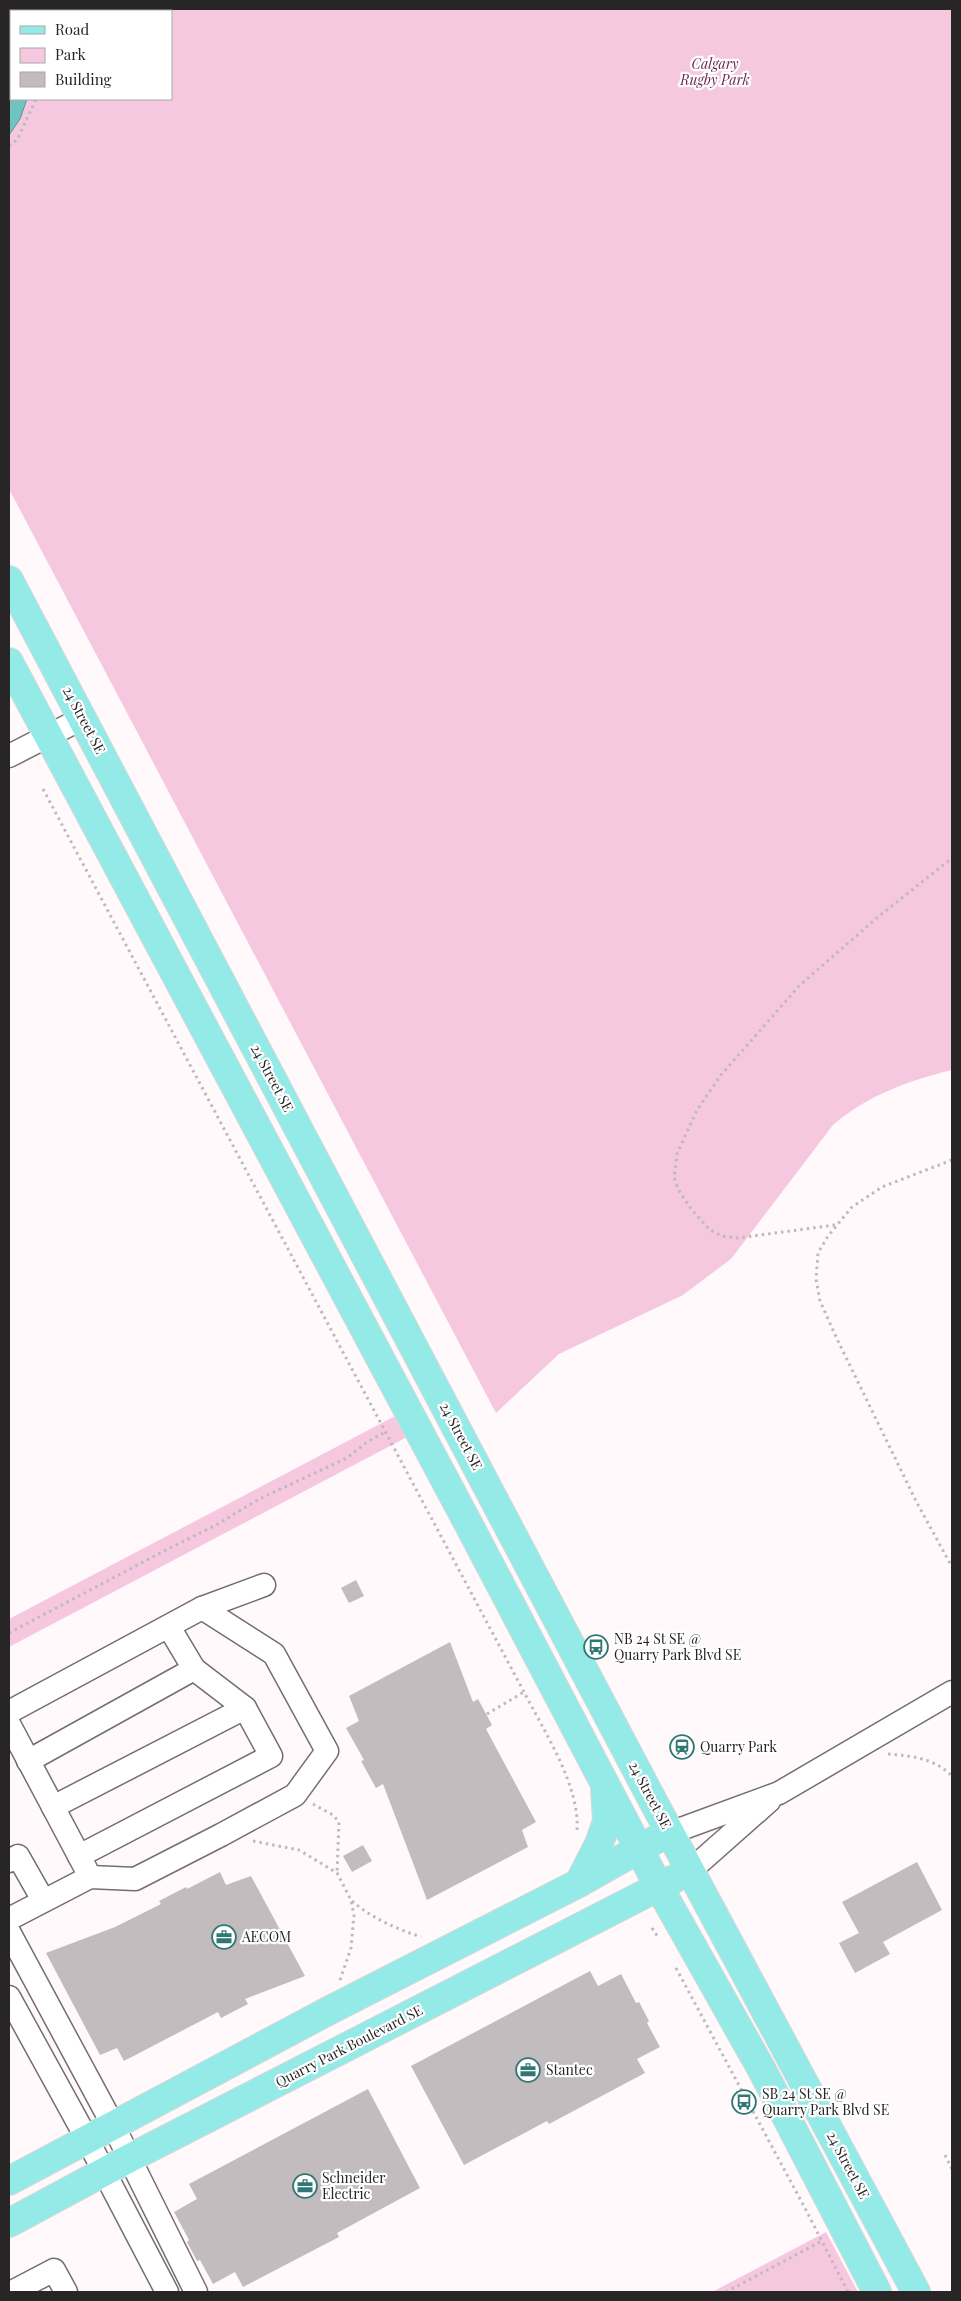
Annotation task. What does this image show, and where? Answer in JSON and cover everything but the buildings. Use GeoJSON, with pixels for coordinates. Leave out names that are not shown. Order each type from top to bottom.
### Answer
{"type":"FeatureCollection","features":[{"type":"Feature","properties":{"kind":"main road","name":"24 Street SE"},"geometry":{"type":"LineString","coordinates":[[9,580],[670,1832],[916,2292]]}},
{"type":"Feature","properties":{"kind":"main road"},"geometry":{"type":"LineString","coordinates":[[9,662],[639,1849],[762,2070],[877,2292]]}},
{"type":"Feature","properties":{"kind":"main road"},"geometry":{"type":"LineString","coordinates":[[579,1883],[599,1844],[607,1821],[604,1782]]}},
{"type":"Feature","properties":{"kind":"main road"},"geometry":{"type":"LineString","coordinates":[[9,2181],[347,2001],[579,1883],[670,1832]]}},
{"type":"Feature","properties":{"kind":"main road","name":"Quarry Park Boulevard SE"},"geometry":{"type":"LineString","coordinates":[[9,2223],[102,2172],[691,1870]]}},
{"type":"Feature","properties":{"kind":"street"},"geometry":{"type":"LineString","coordinates":[[9,756],[83,718]]}},
{"type":"Feature","properties":{"kind":"street"},"geometry":{"type":"LineString","coordinates":[[9,1712],[202,1608],[264,1585]]}},
{"type":"Feature","properties":{"kind":"street"},"geometry":{"type":"LineString","coordinates":[[9,1920],[43,1900],[90,1877],[135,1879],[221,1836],[295,1795],[327,1751],[274,1654],[202,1608]]}},
{"type":"Feature","properties":{"kind":"street"},"geometry":{"type":"LineString","coordinates":[[79,1856],[271,1756],[245,1708],[194,1669],[169,1627]]}},
{"type":"Feature","properties":{"kind":"street"},"geometry":{"type":"LineString","coordinates":[[28,1761],[194,1669]]}},
{"type":"Feature","properties":{"kind":"street"},"geometry":{"type":"LineString","coordinates":[[691,1870],[779,1793],[952,1692]]}},
{"type":"Feature","properties":{"kind":"street"},"geometry":{"type":"LineString","coordinates":[[53,1807],[245,1708]]}},
{"type":"Feature","properties":{"kind":"street"},"geometry":{"type":"LineString","coordinates":[[9,1724],[90,1877]]}},
{"type":"Feature","properties":{"kind":"street"},"geometry":{"type":"LineString","coordinates":[[670,1832],[779,1793]]}},
{"type":"Feature","properties":{"kind":"street"},"geometry":{"type":"LineString","coordinates":[[12,1852],[43,1900]]}},
{"type":"Feature","properties":{"kind":"street"},"geometry":{"type":"LineString","coordinates":[[9,1932],[113,2125],[128,2159],[196,2292]]}},
{"type":"Feature","properties":{"kind":"street"},"geometry":{"type":"LineString","coordinates":[[9,1997],[87,2139],[102,2172],[164,2291]]}},
{"type":"Feature","properties":{"kind":"street"},"geometry":{"type":"LineString","coordinates":[[12,2292],[54,2270],[66,2292]]}},
{"type":"Feature","properties":{"kind":"path"},"geometry":{"type":"LineString","coordinates":[[9,146],[17,140],[36,100]]}},
{"type":"Feature","properties":{"kind":"path"},"geometry":{"type":"LineString","coordinates":[[43,789],[524,1692],[568,1781],[576,1804],[577,1830]]}},
{"type":"Feature","properties":{"kind":"path"},"geometry":{"type":"LineString","coordinates":[[835,1225],[738,1238],[722,1236],[710,1230],[683,1199],[674,1177],[677,1154],[697,1110],[721,1075],[800,986],[878,917],[952,858]]}},
{"type":"Feature","properties":{"kind":"path"},"geometry":{"type":"LineString","coordinates":[[952,1160],[882,1186],[863,1198],[835,1225],[818,1253],[816,1279],[820,1301],[837,1339],[912,1493],[952,1567]]}},
{"type":"Feature","properties":{"kind":"path"},"geometry":{"type":"LineString","coordinates":[[9,1633],[218,1524],[259,1499],[348,1458],[367,1442],[385,1432]]}},
{"type":"Feature","properties":{"kind":"path"},"geometry":{"type":"LineString","coordinates":[[487,1714],[524,1692]]}},
{"type":"Feature","properties":{"kind":"path"},"geometry":{"type":"LineString","coordinates":[[852,1750],[917,1757],[940,1766],[952,1776]]}},
{"type":"Feature","properties":{"kind":"path"},"geometry":{"type":"LineString","coordinates":[[295,1795],[330,1812],[338,1820],[337,1873]]}},
{"type":"Feature","properties":{"kind":"path"},"geometry":{"type":"LineString","coordinates":[[221,1836],[299,1850],[319,1860],[337,1873],[351,1900],[354,1930],[351,1948],[340,1980]]}},
{"type":"Feature","properties":{"kind":"path"},"geometry":{"type":"LineString","coordinates":[[351,1900],[377,1920],[397,1930],[421,1937]]}},
{"type":"Feature","properties":{"kind":"path"},"geometry":{"type":"LineString","coordinates":[[652,1928],[663,1944]]}},
{"type":"Feature","properties":{"kind":"path"},"geometry":{"type":"LineString","coordinates":[[672,1961],[848,2292]]}},
{"type":"Feature","properties":{"kind":"path"},"geometry":{"type":"LineString","coordinates":[[944,2155],[952,2169]]}},
{"type":"Feature","properties":{"kind":"path"},"geometry":{"type":"LineString","coordinates":[[726,2292],[822,2241]]}},
{"type":"Feature","properties":{"kind":"green space","name":"Calgary Rugby Park"},"geometry":{"type":"Polygon","coordinates":[[[9,9],[952,9],[952,1070],[889,1090],[846,1114],[833,1125],[731,1259],[683,1295],[559,1354],[496,1413],[9,489],[9,9]]]}},
{"type":"Feature","properties":{"kind":"green space"},"geometry":{"type":"Polygon","coordinates":[[[397,1415],[409,1436],[9,1647],[9,1619],[397,1415]]]}},
{"type":"Feature","properties":{"kind":"green space"},"geometry":{"type":"Polygon","coordinates":[[[826,2232],[858,2292],[712,2292],[826,2232]]]}},
{"type":"Feature","properties":{"kind":"water"},"geometry":{"type":"Polygon","coordinates":[[[9,9],[30,9],[10,10],[10,100],[27,100],[20,119],[9,135],[9,9]]]}},
{"type":"Feature","properties":{"kind":"place","name":"NB 24 St SE @ Quarry Park Blvd SE"},"geometry":{"type":"Point","coordinates":[596,1647]}},
{"type":"Feature","properties":{"kind":"place","name":"Quarry Park"},"geometry":{"type":"Point","coordinates":[682,1747]}},
{"type":"Feature","properties":{"kind":"place","name":"AECOM"},"geometry":{"type":"Point","coordinates":[224,1937]}},
{"type":"Feature","properties":{"kind":"place","name":"Stantec"},"geometry":{"type":"Point","coordinates":[528,2070]}},
{"type":"Feature","properties":{"kind":"place","name":"SB 24 St SE @ Quarry Park Blvd SE"},"geometry":{"type":"Point","coordinates":[744,2102]}},
{"type":"Feature","properties":{"kind":"place","name":"Schneider Electric"},"geometry":{"type":"Point","coordinates":[305,2186]}}]}
